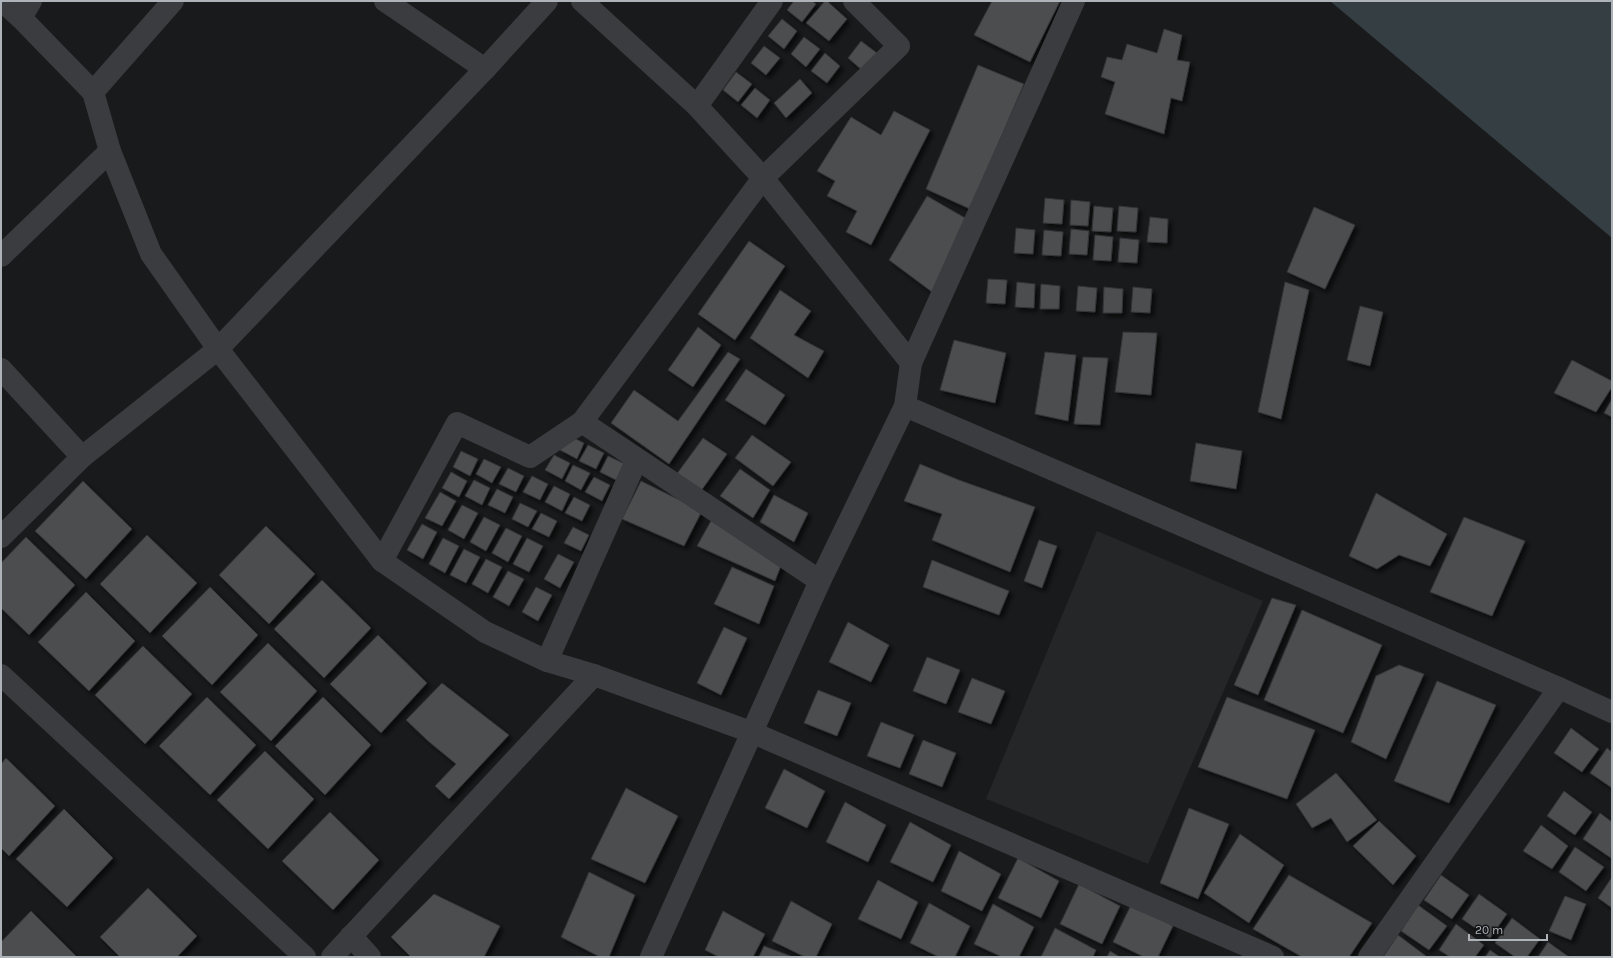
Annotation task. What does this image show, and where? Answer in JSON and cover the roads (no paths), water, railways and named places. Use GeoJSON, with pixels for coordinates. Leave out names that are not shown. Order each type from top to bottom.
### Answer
{"type":"FeatureCollection","features":[{"type":"Feature","properties":{"kind":"street"},"geometry":{"type":"LineString","coordinates":[[2,1],[26,9],[93,92],[110,151],[151,254],[218,348],[382,561],[484,632],[547,661],[594,675],[751,732],[1273,957]]}},
{"type":"Feature","properties":{"kind":"street"},"geometry":{"type":"LineString","coordinates":[[93,92],[173,1]]}},
{"type":"Feature","properties":{"kind":"street"},"geometry":{"type":"LineString","coordinates":[[385,1],[485,69]]}},
{"type":"Feature","properties":{"kind":"street"},"geometry":{"type":"LineString","coordinates":[[1,537],[82,456],[218,348],[485,69],[547,1]]}},
{"type":"Feature","properties":{"kind":"street"},"geometry":{"type":"LineString","coordinates":[[582,1],[697,106],[763,178],[911,363]]}},
{"type":"Feature","properties":{"kind":"street"},"geometry":{"type":"LineString","coordinates":[[697,106],[772,1]]}},
{"type":"Feature","properties":{"kind":"street"},"geometry":{"type":"LineString","coordinates":[[382,561],[457,423],[530,457],[582,422],[763,178],[899,46],[854,1]]}},
{"type":"Feature","properties":{"kind":"street"},"geometry":{"type":"LineString","coordinates":[[651,957],[820,581],[905,406],[911,363],[1074,1]]}},
{"type":"Feature","properties":{"kind":"street"},"geometry":{"type":"LineString","coordinates":[[1,256],[110,151]]}},
{"type":"Feature","properties":{"kind":"street"},"geometry":{"type":"LineString","coordinates":[[1,369],[82,456]]}},
{"type":"Feature","properties":{"kind":"street"},"geometry":{"type":"LineString","coordinates":[[905,406],[1612,712]]}},
{"type":"Feature","properties":{"kind":"street"},"geometry":{"type":"LineString","coordinates":[[582,422],[820,581]]}},
{"type":"Feature","properties":{"kind":"street"},"geometry":{"type":"LineString","coordinates":[[547,661],[637,459]]}},
{"type":"Feature","properties":{"kind":"street"},"geometry":{"type":"LineString","coordinates":[[1,675],[305,957]]}},
{"type":"Feature","properties":{"kind":"street"},"geometry":{"type":"LineString","coordinates":[[332,957],[594,675]]}},
{"type":"Feature","properties":{"kind":"street"},"geometry":{"type":"LineString","coordinates":[[1369,957],[1559,688]]}},
{"type":"Feature","properties":{"kind":"street"},"geometry":{"type":"LineString","coordinates":[[351,936],[370,957]]}}]}
